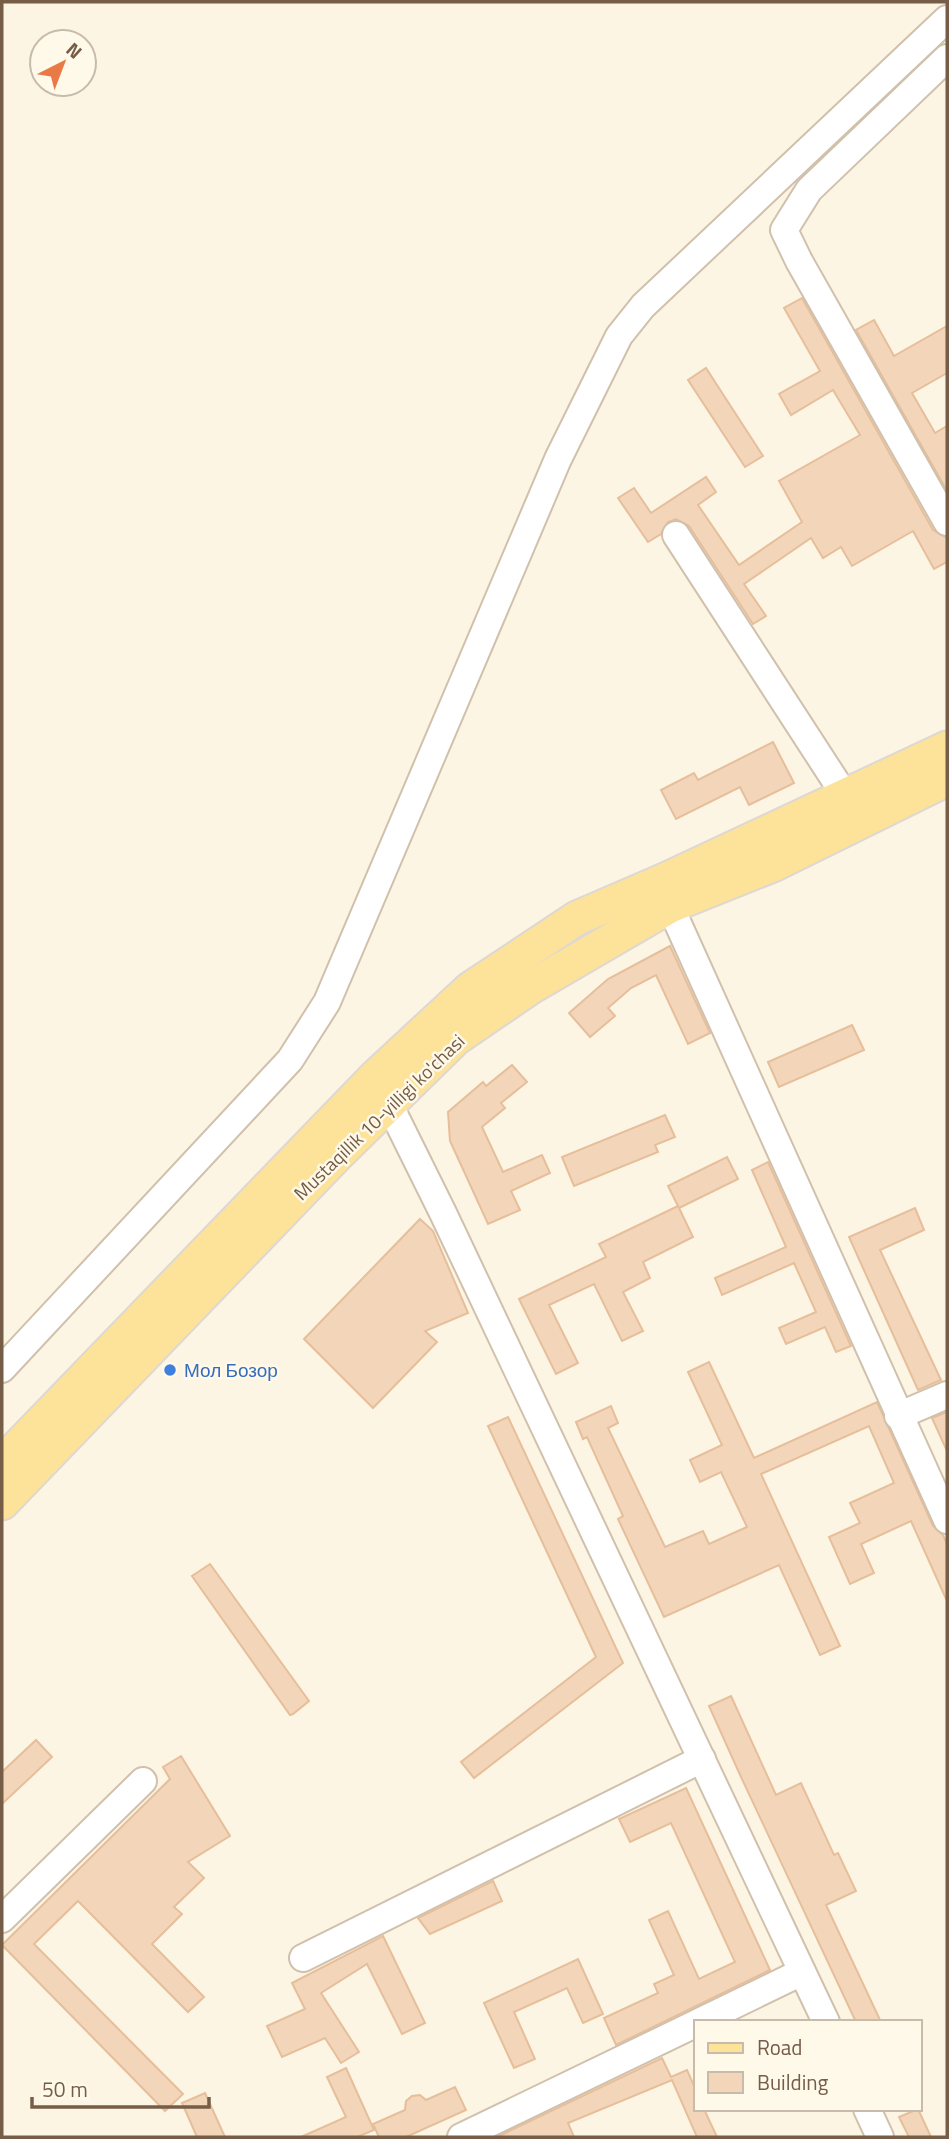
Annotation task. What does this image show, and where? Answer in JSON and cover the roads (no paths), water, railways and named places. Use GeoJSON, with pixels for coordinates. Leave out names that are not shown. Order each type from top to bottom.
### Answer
{"type":"FeatureCollection","features":[{"type":"Feature","properties":{"kind":"main road","name":"Mustaqillik 10-yilligi ko'chasi"},"geometry":{"type":"LineString","coordinates":[[2,1503],[382,1091],[470,989],[577,918],[666,880],[844,794],[947,748]]}},
{"type":"Feature","properties":{"kind":"main road","name":"Mustaqillik 10-yilligi ko'chasi"},"geometry":{"type":"LineString","coordinates":[[2,1463],[382,1091],[543,980],[670,906],[775,864],[947,779]]}},
{"type":"Feature","properties":{"kind":"street"},"geometry":{"type":"LineString","coordinates":[[2,1369],[290,1060],[327,1002],[558,459],[619,336],[643,306],[947,19]]}},
{"type":"Feature","properties":{"kind":"street"},"geometry":{"type":"LineString","coordinates":[[947,58],[809,190],[784,230],[947,522]]}},
{"type":"Feature","properties":{"kind":"street"},"geometry":{"type":"LineString","coordinates":[[676,535],[844,794]]}},
{"type":"Feature","properties":{"kind":"street"},"geometry":{"type":"LineString","coordinates":[[670,906],[947,1520]]}},
{"type":"Feature","properties":{"kind":"street"},"geometry":{"type":"LineString","coordinates":[[382,1091],[825,2020]]}},
{"type":"Feature","properties":{"kind":"street"},"geometry":{"type":"LineString","coordinates":[[898,1416],[947,1395]]}},
{"type":"Feature","properties":{"kind":"street"},"geometry":{"type":"LineString","coordinates":[[303,1958],[702,1759]]}},
{"type":"Feature","properties":{"kind":"street"},"geometry":{"type":"LineString","coordinates":[[2,1919],[143,1781]]}},
{"type":"Feature","properties":{"kind":"street"},"geometry":{"type":"LineString","coordinates":[[703,2020],[802,1972]]}},
{"type":"Feature","properties":{"kind":"street"},"geometry":{"type":"LineString","coordinates":[[461,2137],[694,2024]]}},
{"type":"Feature","properties":{"kind":"street"},"geometry":{"type":"LineString","coordinates":[[868,2111],[880,2137]]}},
{"type":"Feature","properties":{"kind":"place","name":"Мол Бозор"},"geometry":{"type":"Point","coordinates":[170,1370]}}]}
